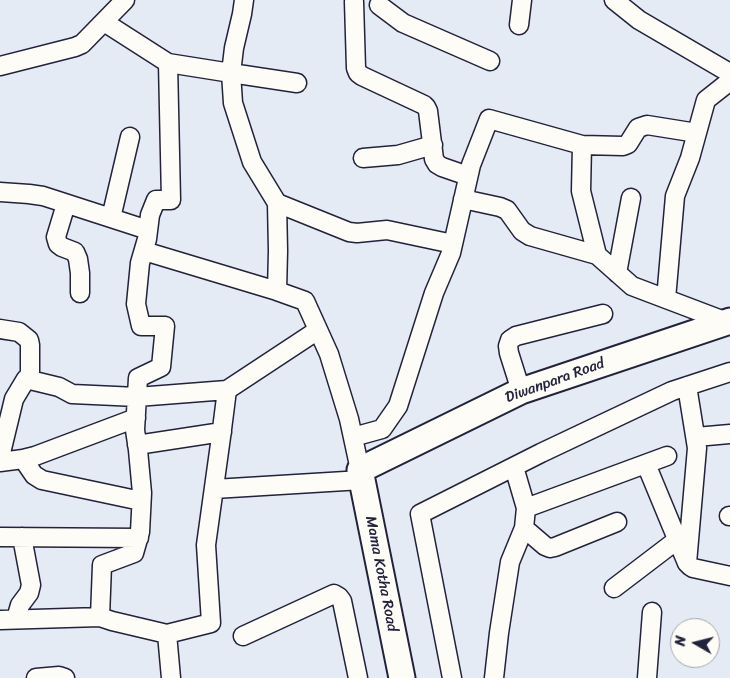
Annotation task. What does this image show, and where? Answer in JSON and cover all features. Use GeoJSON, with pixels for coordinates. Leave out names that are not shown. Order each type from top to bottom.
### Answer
{"type":"FeatureCollection","features":[{"type":"Feature","properties":{"kind":"street"},"geometry":{"type":"LineString","coordinates":[[0,66],[82,44],[125,0]]}},
{"type":"Feature","properties":{"kind":"street"},"geometry":{"type":"LineString","coordinates":[[244,0],[231,73],[233,103],[252,162],[277,203],[277,291]]}},
{"type":"Feature","properties":{"kind":"street"},"geometry":{"type":"LineString","coordinates":[[519,25],[522,0]]}},
{"type":"Feature","properties":{"kind":"street"},"geometry":{"type":"LineString","coordinates":[[614,0],[639,20],[728,72],[730,79],[706,100],[690,158],[675,196],[666,299]]}},
{"type":"Feature","properties":{"kind":"street"},"geometry":{"type":"LineString","coordinates":[[468,176],[442,167],[434,159],[428,111],[424,105],[362,76],[358,72],[349,1],[371,6],[382,3],[403,23],[490,61]]}},
{"type":"Feature","properties":{"kind":"street"},"geometry":{"type":"LineString","coordinates":[[104,22],[168,63],[297,83]]}},
{"type":"Feature","properties":{"kind":"street"},"geometry":{"type":"LineString","coordinates":[[100,617],[102,565],[134,552],[140,532],[142,501],[138,444],[135,430],[138,378],[161,367],[165,326],[141,326],[136,304],[140,263],[150,215],[156,200],[171,200],[168,63]]}},
{"type":"Feature","properties":{"kind":"street"},"geometry":{"type":"LineString","coordinates":[[353,437],[382,429],[398,406],[434,293],[451,253],[471,165],[489,120],[582,145],[623,146],[628,144],[638,128],[647,125],[697,133]]}},
{"type":"Feature","properties":{"kind":"street"},"geometry":{"type":"LineString","coordinates":[[111,218],[130,137]]}},
{"type":"Feature","properties":{"kind":"street"},"geometry":{"type":"LineString","coordinates":[[363,158],[393,156],[433,145]]}},
{"type":"Feature","properties":{"kind":"street"},"geometry":{"type":"LineString","coordinates":[[582,145],[581,191],[597,255]]}},
{"type":"Feature","properties":{"kind":"street"},"geometry":{"type":"LineString","coordinates":[[0,192],[36,194],[148,230]]}},
{"type":"Feature","properties":{"kind":"street"},"geometry":{"type":"LineString","coordinates":[[617,273],[631,198]]}},
{"type":"Feature","properties":{"kind":"street"},"geometry":{"type":"LineString","coordinates":[[463,199],[507,210],[522,231],[530,236],[597,255],[632,286],[728,322]]}},
{"type":"Feature","properties":{"kind":"street"},"geometry":{"type":"LineString","coordinates":[[277,203],[357,234],[387,230],[453,244]]}},
{"type":"Feature","properties":{"kind":"street"},"geometry":{"type":"LineString","coordinates":[[66,204],[56,238],[58,244],[62,247],[75,252],[80,273],[80,293]]}},
{"type":"Feature","properties":{"kind":"street"},"geometry":{"type":"LineString","coordinates":[[144,251],[305,301],[329,354],[349,419],[361,475],[214,489]]}},
{"type":"Feature","properties":{"kind":"street"},"geometry":{"type":"LineString","coordinates":[[521,391],[509,353],[508,346],[510,340],[516,336],[603,314]]}},
{"type":"Feature","properties":{"kind":"street","name":"Diwanpara Road"},"geometry":{"type":"LineString","coordinates":[[361,475],[521,391],[728,322]]}},
{"type":"Feature","properties":{"kind":"street"},"geometry":{"type":"LineString","coordinates":[[0,329],[20,332],[29,340],[30,380]]}},
{"type":"Feature","properties":{"kind":"street"},"geometry":{"type":"LineString","coordinates":[[0,457],[7,398],[26,379],[60,387],[72,394],[137,397],[226,390],[318,330]]}},
{"type":"Feature","properties":{"kind":"street"},"geometry":{"type":"LineString","coordinates":[[452,678],[420,514],[672,391],[730,372]]}},
{"type":"Feature","properties":{"kind":"street"},"geometry":{"type":"LineString","coordinates":[[687,386],[696,437],[697,459],[687,563]]}},
{"type":"Feature","properties":{"kind":"street"},"geometry":{"type":"LineString","coordinates":[[8,620],[100,617],[168,634],[211,623],[206,545],[226,390]]}},
{"type":"Feature","properties":{"kind":"street"},"geometry":{"type":"LineString","coordinates":[[0,462],[23,459],[136,418]]}},
{"type":"Feature","properties":{"kind":"street"},"geometry":{"type":"LineString","coordinates":[[138,444],[222,432]]}},
{"type":"Feature","properties":{"kind":"street"},"geometry":{"type":"LineString","coordinates":[[696,437],[730,434]]}},
{"type":"Feature","properties":{"kind":"street"},"geometry":{"type":"LineString","coordinates":[[526,508],[668,456]]}},
{"type":"Feature","properties":{"kind":"street"},"geometry":{"type":"LineString","coordinates":[[23,459],[34,475],[42,480],[142,501]]}},
{"type":"Feature","properties":{"kind":"street"},"geometry":{"type":"LineString","coordinates":[[646,464],[687,563],[693,568],[730,576]]}},
{"type":"Feature","properties":{"kind":"street"},"geometry":{"type":"LineString","coordinates":[[494,678],[510,562],[524,528],[526,508],[514,467]]}},
{"type":"Feature","properties":{"kind":"street","name":"Mama Kotha Road"},"geometry":{"type":"LineString","coordinates":[[361,475],[402,678]]}},
{"type":"Feature","properties":{"kind":"street"},"geometry":{"type":"LineString","coordinates":[[524,528],[550,548],[617,522]]}},
{"type":"Feature","properties":{"kind":"street"},"geometry":{"type":"LineString","coordinates":[[0,536],[139,538]]}},
{"type":"Feature","properties":{"kind":"street"},"geometry":{"type":"LineString","coordinates":[[8,620],[29,593],[31,585],[22,537]]}},
{"type":"Feature","properties":{"kind":"street"},"geometry":{"type":"LineString","coordinates":[[614,588],[678,540]]}},
{"type":"Feature","properties":{"kind":"street"},"geometry":{"type":"LineString","coordinates":[[243,636],[334,594],[340,597],[342,602],[358,678]]}},
{"type":"Feature","properties":{"kind":"street"},"geometry":{"type":"LineString","coordinates":[[647,678],[652,612]]}},
{"type":"Feature","properties":{"kind":"street"},"geometry":{"type":"LineString","coordinates":[[168,634],[171,678]]}},
{"type":"Feature","properties":{"kind":"street"},"geometry":{"type":"LineString","coordinates":[[36,678],[59,676],[65,678]]}}]}
